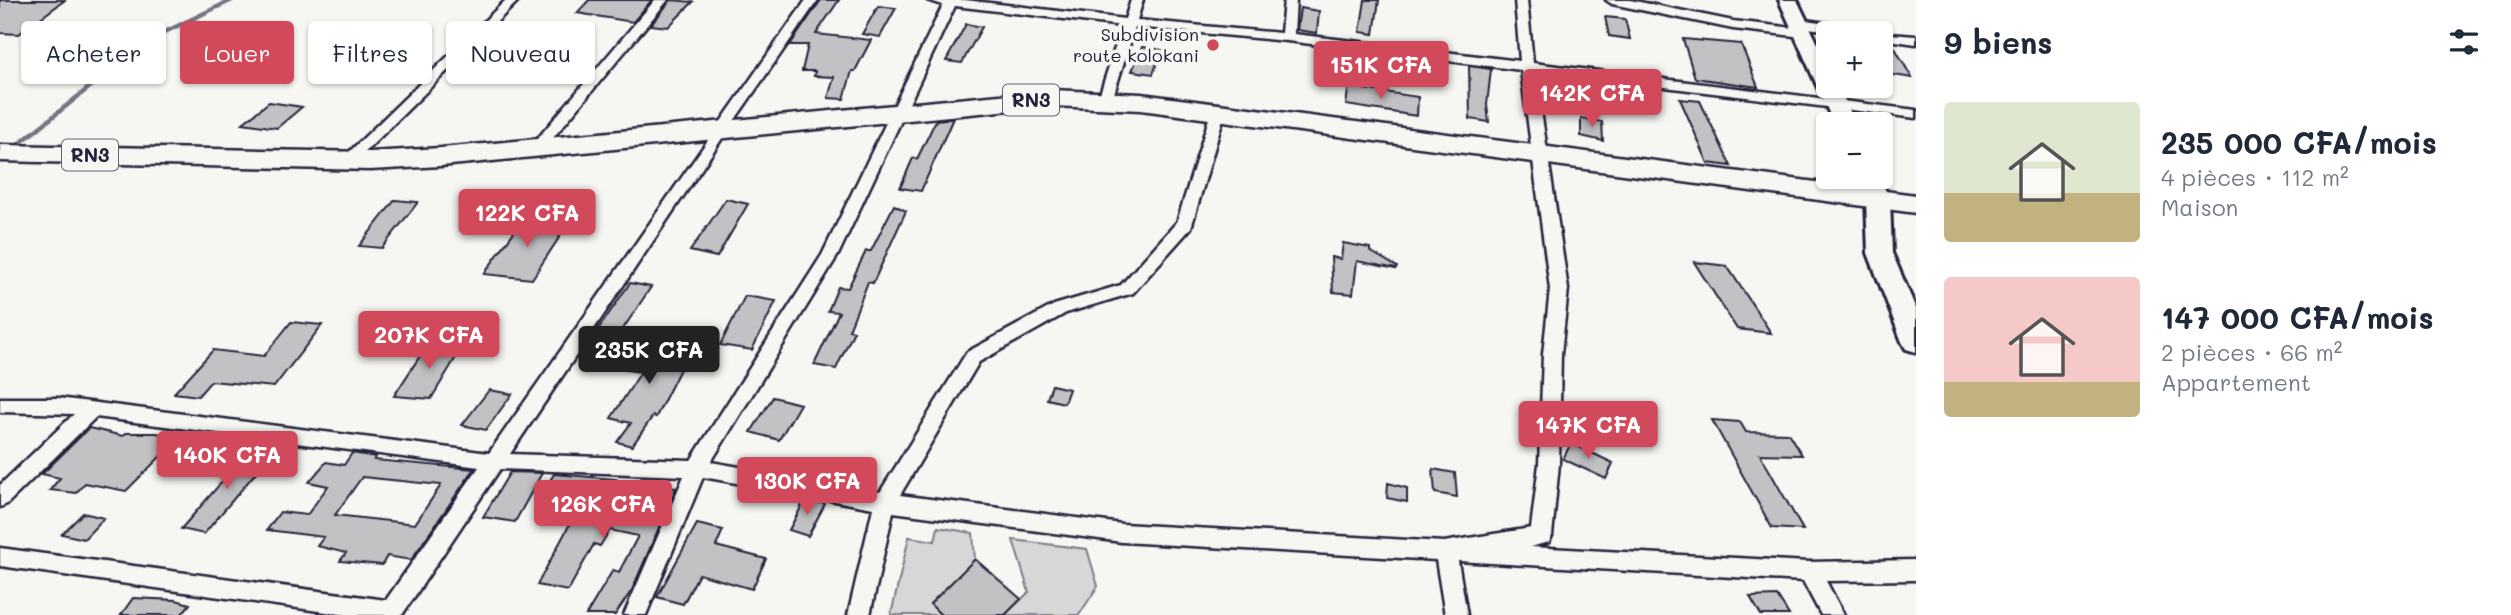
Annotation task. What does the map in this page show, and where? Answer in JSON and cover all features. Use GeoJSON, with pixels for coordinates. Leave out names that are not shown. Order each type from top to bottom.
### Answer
{"type":"FeatureCollection","features":[{"type":"Feature","properties":{"kind":"highway","name":"RN3"},"geometry":{"type":"LineString","coordinates":[[0,153],[349,160],[440,157],[1052,98],[1141,102],[1542,155],[1816,182]]}},
{"type":"Feature","properties":{"kind":"highway","name":"RN3"},"geometry":{"type":"LineString","coordinates":[[1876,189],[1916,204]]}},
{"type":"Feature","properties":{"kind":"street"},"geometry":{"type":"LineString","coordinates":[[349,160],[513,0]]}},
{"type":"Feature","properties":{"kind":"street"},"geometry":{"type":"LineString","coordinates":[[537,148],[662,0]]}},
{"type":"Feature","properties":{"kind":"street"},"geometry":{"type":"LineString","coordinates":[[0,557],[390,613],[492,461],[812,0]]}},
{"type":"Feature","properties":{"kind":"street"},"geometry":{"type":"LineString","coordinates":[[933,0],[1129,23],[1287,37],[1916,114]]}},
{"type":"Feature","properties":{"kind":"street"},"geometry":{"type":"LineString","coordinates":[[1105,100],[1137,0]]}},
{"type":"Feature","properties":{"kind":"street"},"geometry":{"type":"LineString","coordinates":[[1287,37],[1290,0]]}},
{"type":"Feature","properties":{"kind":"street"},"geometry":{"type":"LineString","coordinates":[[1445,551],[1541,536],[1549,464],[1552,354],[1559,289],[1542,155],[1527,66],[1521,0]]}},
{"type":"Feature","properties":{"kind":"street"},"geometry":{"type":"LineString","coordinates":[[1612,0],[1638,3],[1733,26],[1816,29]]}},
{"type":"Feature","properties":{"kind":"street"},"geometry":{"type":"LineString","coordinates":[[1788,0],[1839,112]]}},
{"type":"Feature","properties":{"kind":"street"},"geometry":{"type":"LineString","coordinates":[[635,615],[696,468],[830,255],[951,2]]}},
{"type":"Feature","properties":{"kind":"street"},"geometry":{"type":"LineString","coordinates":[[1893,37],[1916,40]]}},
{"type":"Feature","properties":{"kind":"street"},"geometry":{"type":"LineString","coordinates":[[859,615],[886,502],[973,357],[1060,309],[1127,289],[1185,224],[1218,112]]}},
{"type":"Feature","properties":{"kind":"street"},"geometry":{"type":"LineString","coordinates":[[1873,189],[1880,253],[1911,317],[1916,342]]}},
{"type":"Feature","properties":{"kind":"street"},"geometry":{"type":"LineString","coordinates":[[0,405],[58,405],[492,461],[696,468],[886,502],[1122,533],[1809,572],[1916,570]]}},
{"type":"Feature","properties":{"kind":"street"},"geometry":{"type":"LineString","coordinates":[[0,498],[91,410]]}},
{"type":"Feature","properties":{"kind":"street"},"geometry":{"type":"LineString","coordinates":[[1445,551],[1456,615]]}},
{"type":"Feature","properties":{"kind":"street"},"geometry":{"type":"LineString","coordinates":[[1809,572],[1833,615]]}},
{"type":"Feature","properties":{"kind":"shaded area"},"geometry":{"type":"Polygon","coordinates":[[[938,527],[973,533],[975,559],[931,603],[941,615],[891,615],[909,537],[935,541],[938,527]]]}},
{"type":"Feature","properties":{"kind":"shaded area"},"geometry":{"type":"Polygon","coordinates":[[[1013,540],[1087,549],[1098,586],[1079,615],[1005,615],[1029,592],[1013,540]]]}},
{"type":"Feature","properties":{"kind":"building"},"geometry":{"type":"Polygon","coordinates":[[[0,0],[65,0],[37,21],[21,21],[19,34],[0,33],[0,0]]]}},
{"type":"Feature","properties":{"kind":"building"},"geometry":{"type":"Polygon","coordinates":[[[589,0],[652,0],[633,22],[577,13],[589,0]]]}},
{"type":"Feature","properties":{"kind":"building"},"geometry":{"type":"Polygon","coordinates":[[[671,0],[693,2],[668,27],[651,25],[671,0]]]}},
{"type":"Feature","properties":{"kind":"building"},"geometry":{"type":"Polygon","coordinates":[[[821,0],[839,0],[816,34],[871,40],[855,71],[852,71],[844,99],[828,98],[834,77],[814,76],[815,71],[802,71],[808,45],[790,45],[821,0]]]}},
{"type":"Feature","properties":{"kind":"building"},"geometry":{"type":"Polygon","coordinates":[[[1365,0],[1379,0],[1374,34],[1360,32],[1365,0]]]}},
{"type":"Feature","properties":{"kind":"building"},"geometry":{"type":"Polygon","coordinates":[[[878,6],[896,8],[880,37],[862,34],[878,6]]]}},
{"type":"Feature","properties":{"kind":"building"},"geometry":{"type":"Polygon","coordinates":[[[1300,8],[1319,11],[1317,33],[1297,30],[1300,8]]]}},
{"type":"Feature","properties":{"kind":"building"},"geometry":{"type":"Polygon","coordinates":[[[1605,17],[1625,19],[1630,39],[1609,36],[1605,17]]]}},
{"type":"Feature","properties":{"kind":"building"},"geometry":{"type":"Polygon","coordinates":[[[966,24],[982,27],[962,63],[946,61],[966,24]]]}},
{"type":"Feature","properties":{"kind":"building"},"geometry":{"type":"Polygon","coordinates":[[[1683,39],[1741,44],[1758,87],[1695,78],[1683,39]]]}},
{"type":"Feature","properties":{"kind":"building"},"geometry":{"type":"Polygon","coordinates":[[[1893,45],[1912,78],[1893,75],[1893,45]]]}},
{"type":"Feature","properties":{"kind":"building"},"geometry":{"type":"Polygon","coordinates":[[[1142,47],[1162,50],[1153,74],[1132,71],[1142,47]]]}},
{"type":"Feature","properties":{"kind":"building"},"geometry":{"type":"Polygon","coordinates":[[[1469,66],[1491,69],[1487,105],[1489,122],[1470,119],[1469,66]]]}},
{"type":"Feature","properties":{"kind":"building"},"geometry":{"type":"Polygon","coordinates":[[[1349,83],[1364,85],[1364,89],[1418,97],[1417,116],[1346,105],[1349,83]]]}},
{"type":"Feature","properties":{"kind":"building"},"geometry":{"type":"Polygon","coordinates":[[[1680,99],[1700,101],[1731,166],[1708,163],[1680,99]]]}},
{"type":"Feature","properties":{"kind":"building"},"geometry":{"type":"Polygon","coordinates":[[[269,102],[302,107],[277,128],[243,123],[269,102]]]}},
{"type":"Feature","properties":{"kind":"building"},"geometry":{"type":"Polygon","coordinates":[[[953,118],[921,191],[900,188],[913,158],[917,159],[936,120],[953,118]]]}},
{"type":"Feature","properties":{"kind":"building"},"geometry":{"type":"Polygon","coordinates":[[[1581,118],[1602,122],[1603,141],[1581,136],[1581,118]]]}},
{"type":"Feature","properties":{"kind":"building"},"geometry":{"type":"Polygon","coordinates":[[[726,199],[748,204],[717,257],[690,251],[726,199]]]}},
{"type":"Feature","properties":{"kind":"building"},"geometry":{"type":"Polygon","coordinates":[[[395,200],[418,202],[382,248],[359,246],[395,200]]]}},
{"type":"Feature","properties":{"kind":"building"},"geometry":{"type":"Polygon","coordinates":[[[894,205],[906,211],[873,283],[868,282],[849,330],[854,331],[836,369],[814,365],[839,312],[828,311],[838,287],[848,288],[866,251],[871,251],[894,205]]]}},
{"type":"Feature","properties":{"kind":"building"},"geometry":{"type":"Polygon","coordinates":[[[523,219],[568,224],[532,279],[484,274],[523,219]]]}},
{"type":"Feature","properties":{"kind":"building"},"geometry":{"type":"Polygon","coordinates":[[[1343,243],[1370,248],[1370,251],[1397,267],[1396,269],[1357,261],[1353,294],[1333,292],[1331,257],[1341,259],[1343,243]]]}},
{"type":"Feature","properties":{"kind":"building"},"geometry":{"type":"Polygon","coordinates":[[[1694,262],[1727,266],[1771,333],[1737,329],[1694,262]]]}},
{"type":"Feature","properties":{"kind":"building"},"geometry":{"type":"Polygon","coordinates":[[[630,283],[651,287],[619,335],[597,331],[630,283]]]}},
{"type":"Feature","properties":{"kind":"building"},"geometry":{"type":"Polygon","coordinates":[[[745,296],[776,301],[752,350],[720,345],[745,296]]]}},
{"type":"Feature","properties":{"kind":"building"},"geometry":{"type":"Polygon","coordinates":[[[291,322],[322,325],[274,387],[211,381],[198,396],[174,393],[213,350],[264,356],[291,322]]]}},
{"type":"Feature","properties":{"kind":"building"},"geometry":{"type":"Polygon","coordinates":[[[646,339],[672,343],[669,349],[689,351],[656,417],[653,416],[632,446],[617,442],[631,423],[611,418],[641,372],[626,370],[646,339]]]}},
{"type":"Feature","properties":{"kind":"building"},"geometry":{"type":"Polygon","coordinates":[[[429,342],[464,344],[431,399],[394,396],[429,342]]]}},
{"type":"Feature","properties":{"kind":"building"},"geometry":{"type":"Polygon","coordinates":[[[1052,385],[1069,389],[1064,403],[1047,399],[1052,385]]]}},
{"type":"Feature","properties":{"kind":"building"},"geometry":{"type":"Polygon","coordinates":[[[489,390],[512,394],[486,430],[462,425],[489,390]]]}},
{"type":"Feature","properties":{"kind":"building"},"geometry":{"type":"Polygon","coordinates":[[[773,397],[800,404],[779,440],[751,432],[773,397]]]}},
{"type":"Feature","properties":{"kind":"building"},"geometry":{"type":"Polygon","coordinates":[[[1712,420],[1740,422],[1746,432],[1788,433],[1802,455],[1760,454],[1803,530],[1772,528],[1712,420]]]}},
{"type":"Feature","properties":{"kind":"building"},"geometry":{"type":"Polygon","coordinates":[[[89,428],[123,436],[126,433],[156,433],[180,437],[126,491],[85,483],[76,493],[50,490],[60,478],[42,474],[89,428]]]}},
{"type":"Feature","properties":{"kind":"building"},"geometry":{"type":"Polygon","coordinates":[[[1571,443],[1613,463],[1606,479],[1563,459],[1571,443]]]}},
{"type":"Feature","properties":{"kind":"building"},"geometry":{"type":"Polygon","coordinates":[[[252,447],[274,451],[204,534],[181,529],[252,447]]]}},
{"type":"Feature","properties":{"kind":"building"},"geometry":{"type":"Polygon","coordinates":[[[352,453],[376,457],[374,460],[474,469],[411,560],[387,556],[382,565],[340,561],[346,553],[317,546],[324,537],[267,530],[280,512],[307,515],[328,486],[309,482],[326,462],[344,465],[352,453]],[[362,477],[335,515],[415,524],[441,485],[362,477]]]}},
{"type":"Feature","properties":{"kind":"building"},"geometry":{"type":"Polygon","coordinates":[[[1433,469],[1455,473],[1457,497],[1435,493],[1433,469]]]}},
{"type":"Feature","properties":{"kind":"building"},"geometry":{"type":"Polygon","coordinates":[[[510,472],[542,473],[515,522],[483,517],[510,472]]]}},
{"type":"Feature","properties":{"kind":"building"},"geometry":{"type":"Polygon","coordinates":[[[554,474],[616,479],[598,508],[643,518],[659,485],[676,488],[632,590],[615,615],[586,615],[613,570],[619,572],[638,536],[610,530],[600,546],[594,544],[568,591],[537,585],[586,494],[546,487],[554,474]]]}},
{"type":"Feature","properties":{"kind":"building"},"geometry":{"type":"Polygon","coordinates":[[[1388,483],[1407,488],[1407,502],[1387,498],[1388,483]]]}},
{"type":"Feature","properties":{"kind":"building"},"geometry":{"type":"Polygon","coordinates":[[[806,498],[825,504],[808,536],[789,530],[806,498]]]}},
{"type":"Feature","properties":{"kind":"building"},"geometry":{"type":"Polygon","coordinates":[[[83,513],[104,518],[84,539],[62,534],[83,513]]]}},
{"type":"Feature","properties":{"kind":"building"},"geometry":{"type":"Polygon","coordinates":[[[697,524],[723,530],[716,546],[766,559],[752,589],[699,574],[683,604],[657,597],[697,524]]]}},
{"type":"Feature","properties":{"kind":"building"},"geometry":{"type":"Polygon","coordinates":[[[975,559],[1021,599],[1005,615],[941,615],[930,604],[975,559]]]}},
{"type":"Feature","properties":{"kind":"building"},"geometry":{"type":"Polygon","coordinates":[[[1777,596],[1789,615],[1761,615],[1750,597],[1777,596]]]}},
{"type":"Feature","properties":{"kind":"building"},"geometry":{"type":"Polygon","coordinates":[[[133,598],[176,600],[190,604],[181,615],[121,615],[133,598]]]}},
{"type":"Feature","properties":{"kind":"waterway"},"geometry":{"type":"LineString","coordinates":[[14,148],[148,40],[232,0]]}},
{"type":"Feature","properties":{"kind":"place","name":"Subdivision route kolokani"},"geometry":{"type":"Point","coordinates":[1213,45]}}]}
